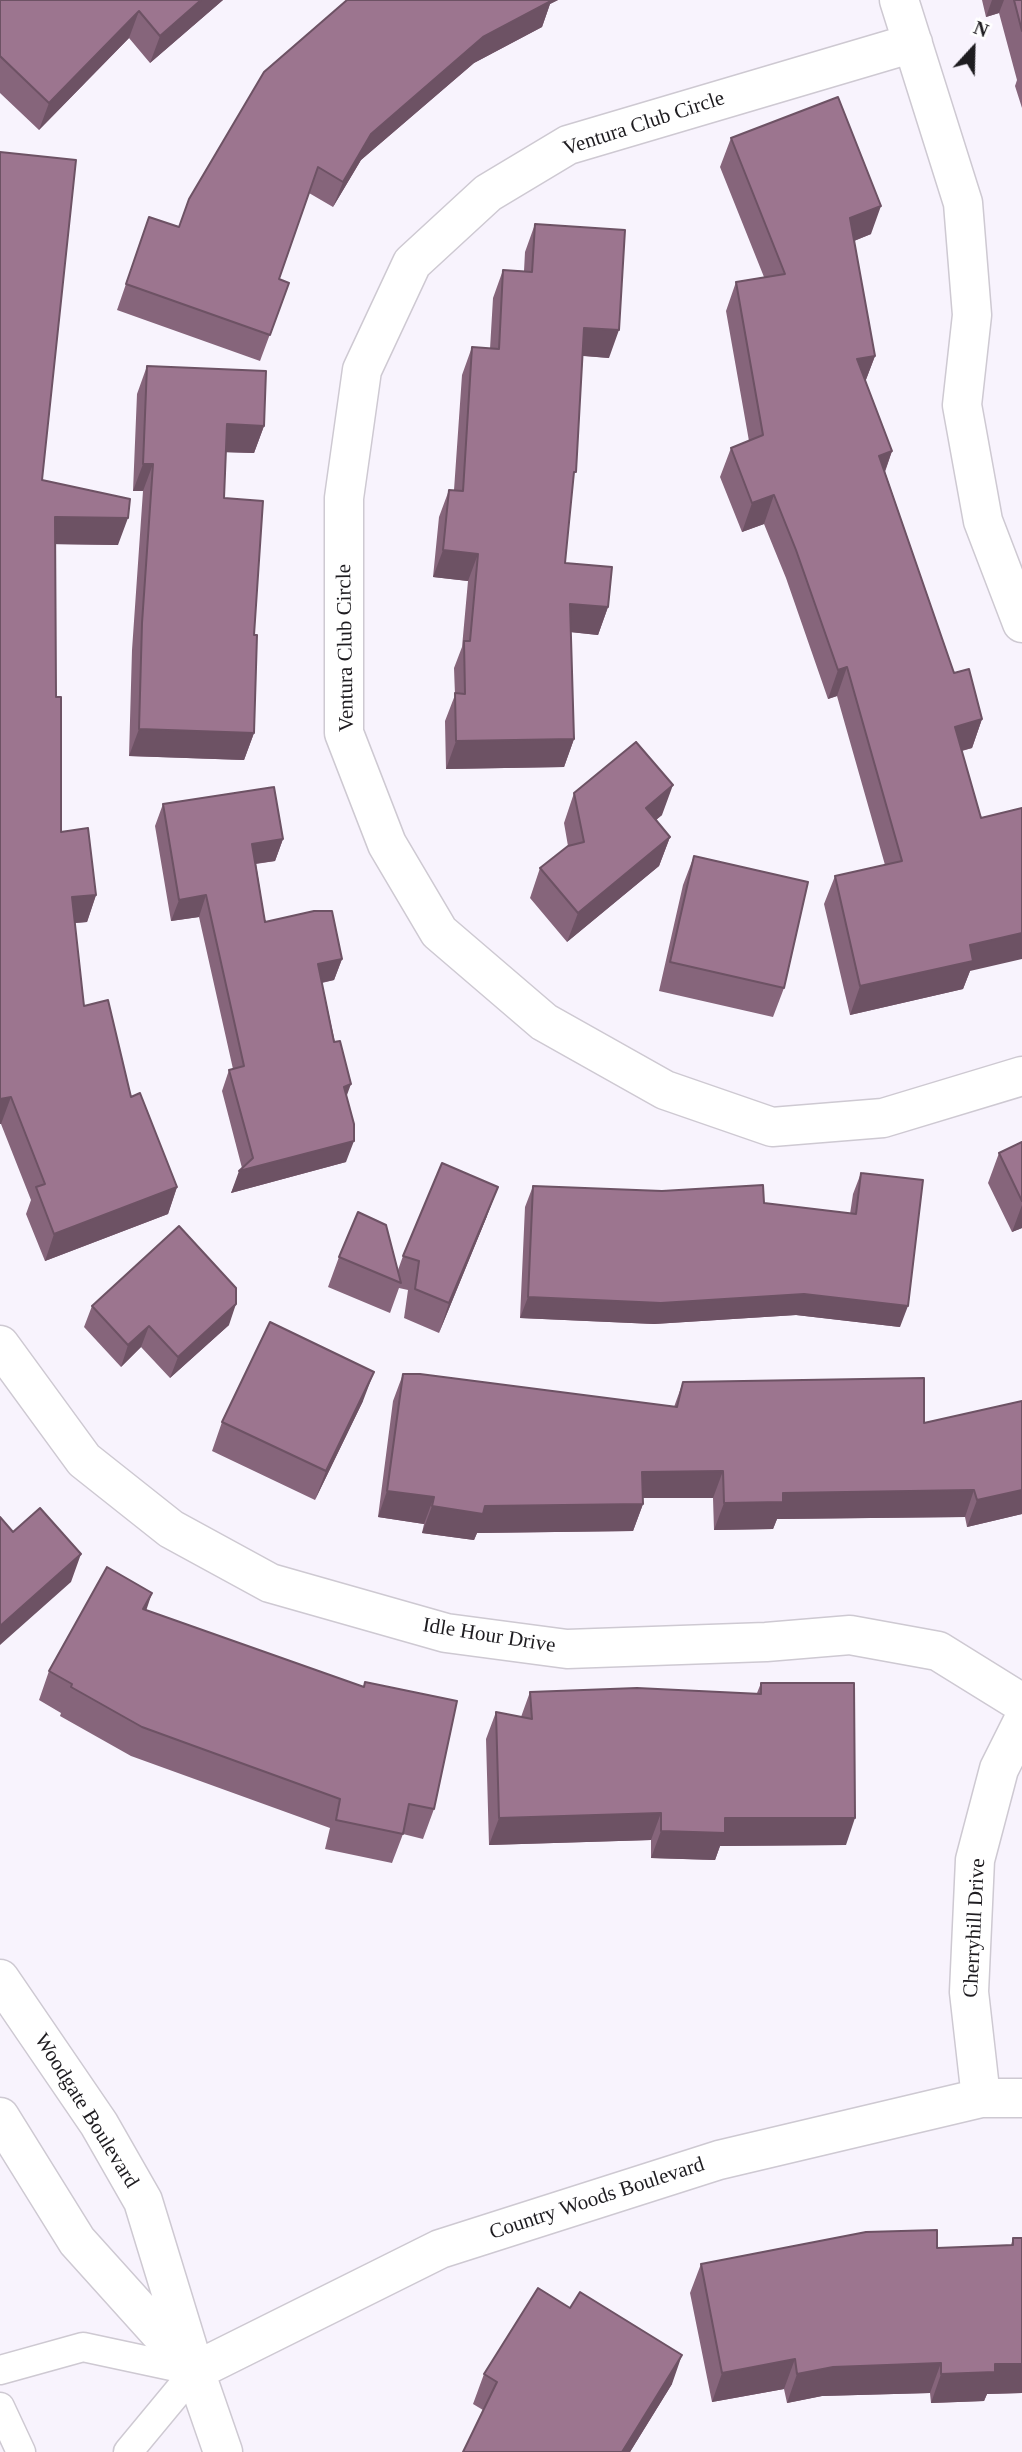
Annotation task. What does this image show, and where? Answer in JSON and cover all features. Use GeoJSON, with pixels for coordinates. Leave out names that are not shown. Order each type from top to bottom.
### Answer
{"type":"FeatureCollection","features":[{"type":"Feature","properties":{"kind":"street"},"geometry":{"type":"LineString","coordinates":[[900,0],[963,204],[972,315],[962,405],[983,521],[1022,622]]}},
{"type":"Feature","properties":{"kind":"street","name":"Ventura Club Circle"},"geometry":{"type":"LineString","coordinates":[[913,43],[568,145],[488,193],[412,263],[362,370],[344,498],[344,733],[387,844],[439,932],[544,1022],[665,1090],[772,1127],[883,1118],[1022,1076]]}},
{"type":"Feature","properties":{"kind":"street","name":"Idle Hour Drive"},"geometry":{"type":"LineString","coordinates":[[0,1345],[84,1460],[171,1529],[270,1583],[446,1633],[567,1649],[766,1642],[850,1635],[938,1651],[1022,1703]]}},
{"type":"Feature","properties":{"kind":"street","name":"Cherryhill Drive"},"geometry":{"type":"LineString","coordinates":[[981,2098],[969,1993],[975,1860],[999,1769],[1022,1723]]}},
{"type":"Feature","properties":{"kind":"street","name":"Woodgate Boulevard"},"geometry":{"type":"LineString","coordinates":[[0,1979],[99,2124],[143,2201],[223,2452]]}},
{"type":"Feature","properties":{"kind":"street","name":"Country Woods Boulevard"},"geometry":{"type":"LineString","coordinates":[[195,2371],[440,2249],[719,2160],[981,2098],[1022,2098]]}},
{"type":"Feature","properties":{"kind":"street","name":"Woodgate Boulevard"},"geometry":{"type":"LineString","coordinates":[[0,2117],[77,2241],[195,2371]]}},
{"type":"Feature","properties":{"kind":"lane"},"geometry":{"type":"LineString","coordinates":[[0,2370],[83,2347],[195,2371],[128,2452]]}},
{"type":"Feature","properties":{"kind":"lane"},"geometry":{"type":"LineString","coordinates":[[0,2407],[21,2452]]}},
{"type":"Feature","properties":{"kind":"building"},"geometry":{"type":"Polygon","coordinates":[[[0,0],[201,0],[160,36],[139,11],[49,103],[0,56],[0,0]]]}},
{"type":"Feature","properties":{"kind":"building"},"geometry":{"type":"Polygon","coordinates":[[[347,0],[551,1],[483,37],[371,134],[343,182],[318,167],[279,279],[289,283],[270,335],[126,284],[149,217],[179,227],[189,199],[264,72],[347,0]]]}},
{"type":"Feature","properties":{"kind":"building"},"geometry":{"type":"Polygon","coordinates":[[[1014,0],[1022,0],[1022,31],[1014,0]]]}},
{"type":"Feature","properties":{"kind":"building"},"geometry":{"type":"Polygon","coordinates":[[[838,97],[881,206],[850,218],[875,356],[857,359],[892,451],[879,456],[954,673],[969,669],[982,719],[955,727],[981,818],[1022,808],[1022,933],[970,945],[973,961],[860,986],[835,876],[902,861],[847,667],[838,670],[774,495],[752,503],[731,448],[763,435],[736,282],[785,274],[731,138],[838,97]]]}},
{"type":"Feature","properties":{"kind":"building"},"geometry":{"type":"Polygon","coordinates":[[[0,152],[76,160],[42,480],[130,499],[128,518],[55,517],[56,697],[61,697],[61,832],[88,828],[96,895],[72,897],[84,1006],[108,1000],[131,1097],[140,1093],[177,1187],[54,1234],[36,1187],[45,1184],[11,1097],[0,1099],[0,152]]]}},
{"type":"Feature","properties":{"kind":"building"},"geometry":{"type":"Polygon","coordinates":[[[535,224],[625,230],[619,330],[584,328],[576,472],[565,563],[612,567],[608,607],[570,604],[574,739],[456,741],[455,693],[465,694],[464,641],[470,641],[478,554],[443,550],[449,490],[463,491],[472,347],[499,349],[503,270],[532,272],[535,224]]]}},
{"type":"Feature","properties":{"kind":"building"},"geometry":{"type":"Polygon","coordinates":[[[147,366],[266,371],[264,426],[227,424],[224,498],[263,501],[254,635],[257,635],[254,733],[139,729],[142,623],[153,464],[143,464],[147,366]]]}},
{"type":"Feature","properties":{"kind":"building"},"geometry":{"type":"Polygon","coordinates":[[[636,742],[673,785],[646,808],[670,837],[578,913],[540,868],[568,846],[584,842],[574,793],[636,742]]]}},
{"type":"Feature","properties":{"kind":"building"},"geometry":{"type":"Polygon","coordinates":[[[274,787],[283,839],[252,844],[265,922],[314,911],[332,911],[342,959],[318,964],[334,1042],[340,1041],[351,1084],[344,1087],[354,1124],[354,1141],[239,1171],[253,1158],[229,1070],[244,1066],[206,895],[179,900],[163,804],[274,787]]]}},
{"type":"Feature","properties":{"kind":"building"},"geometry":{"type":"Polygon","coordinates":[[[694,856],[808,882],[784,988],[670,962],[694,856]]]}},
{"type":"Feature","properties":{"kind":"building"},"geometry":{"type":"Polygon","coordinates":[[[1022,1142],[1022,1201],[999,1153],[1022,1142]]]}},
{"type":"Feature","properties":{"kind":"building"},"geometry":{"type":"Polygon","coordinates":[[[442,1163],[498,1187],[449,1303],[415,1289],[419,1261],[403,1256],[442,1163]]]}},
{"type":"Feature","properties":{"kind":"building"},"geometry":{"type":"Polygon","coordinates":[[[861,1173],[923,1180],[908,1306],[804,1294],[661,1303],[528,1297],[533,1186],[662,1191],[763,1185],[764,1203],[856,1214],[861,1173]]]}},
{"type":"Feature","properties":{"kind":"building"},"geometry":{"type":"Polygon","coordinates":[[[358,1212],[386,1225],[401,1283],[339,1257],[358,1212]]]}},
{"type":"Feature","properties":{"kind":"building"},"geometry":{"type":"Polygon","coordinates":[[[179,1226],[236,1288],[236,1304],[178,1357],[149,1326],[128,1345],[92,1306],[179,1226]]]}},
{"type":"Feature","properties":{"kind":"building"},"geometry":{"type":"Polygon","coordinates":[[[270,1322],[374,1372],[326,1471],[222,1422],[270,1322]]]}},
{"type":"Feature","properties":{"kind":"building"},"geometry":{"type":"Polygon","coordinates":[[[403,1374],[677,1407],[683,1382],[924,1378],[924,1423],[1022,1401],[1022,1490],[977,1500],[974,1490],[783,1493],[783,1502],[724,1503],[723,1471],[642,1472],[643,1504],[485,1506],[483,1514],[432,1506],[434,1497],[387,1491],[403,1374]]]}},
{"type":"Feature","properties":{"kind":"building"},"geometry":{"type":"Polygon","coordinates":[[[40,1508],[81,1554],[0,1626],[0,1517],[13,1532],[40,1508]]]}},
{"type":"Feature","properties":{"kind":"building"},"geometry":{"type":"Polygon","coordinates":[[[107,1567],[152,1593],[143,1609],[364,1687],[365,1682],[457,1701],[434,1809],[409,1804],[403,1834],[336,1820],[340,1799],[142,1727],[71,1687],[72,1684],[49,1671],[107,1567]]]}},
{"type":"Feature","properties":{"kind":"building"},"geometry":{"type":"Polygon","coordinates":[[[761,1683],[854,1683],[855,1818],[725,1818],[725,1833],[661,1831],[661,1813],[499,1818],[496,1712],[532,1719],[530,1692],[637,1688],[761,1694],[761,1683]]]}},
{"type":"Feature","properties":{"kind":"building"},"geometry":{"type":"Polygon","coordinates":[[[937,2230],[937,2248],[1013,2245],[1013,2238],[1022,2238],[1022,2364],[995,2364],[995,2372],[941,2374],[941,2363],[833,2367],[797,2374],[795,2359],[722,2373],[701,2264],[866,2232],[937,2230]]]}},
{"type":"Feature","properties":{"kind":"building"},"geometry":{"type":"Polygon","coordinates":[[[538,2288],[570,2308],[580,2292],[682,2355],[622,2452],[463,2452],[497,2382],[484,2374],[538,2288]]]}}]}
